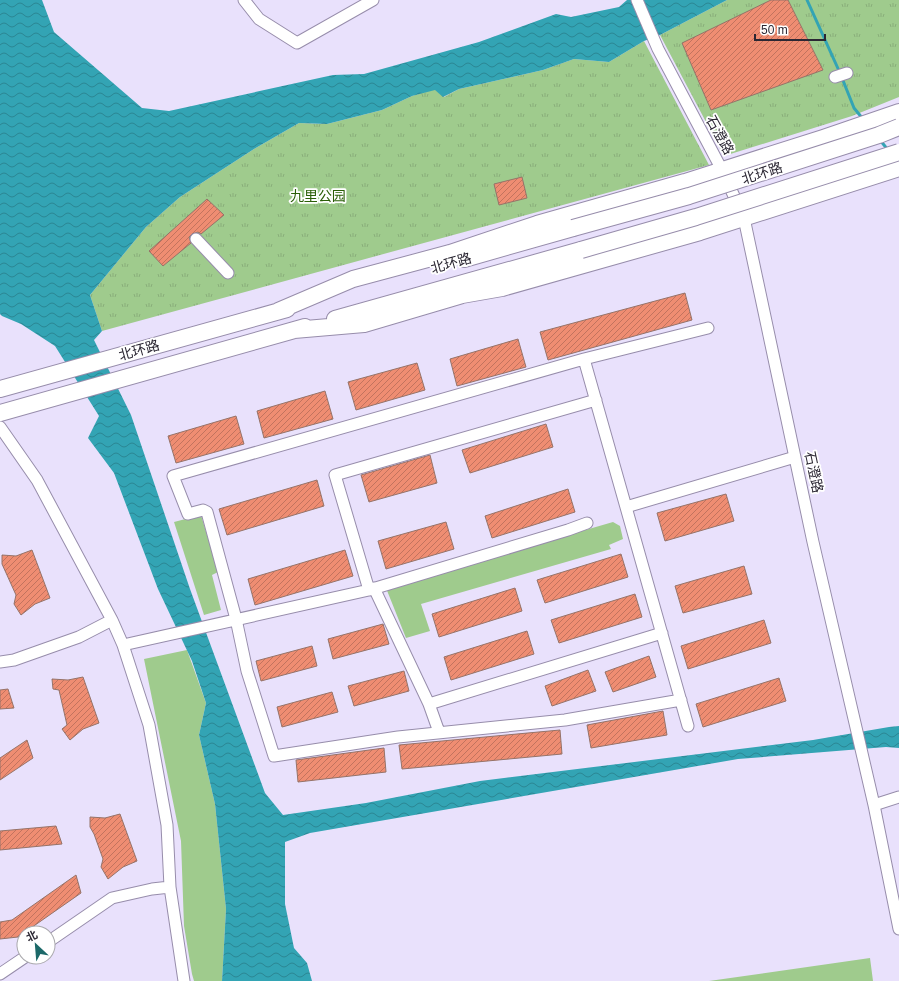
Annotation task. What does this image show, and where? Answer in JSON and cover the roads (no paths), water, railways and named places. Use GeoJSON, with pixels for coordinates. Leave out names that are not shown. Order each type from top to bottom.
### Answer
{"type":"FeatureCollection","features":[{"type":"Feature","properties":{"kind":"highway"},"geometry":{"type":"LineString","coordinates":[[278,311],[353,279],[450,253],[537,224],[722,170],[899,112]]}},
{"type":"Feature","properties":{"kind":"highway","name":"北环路"},"geometry":{"type":"LineString","coordinates":[[0,389],[689,196],[899,127]]}},
{"type":"Feature","properties":{"kind":"highway","name":"北环路"},"geometry":{"type":"LineString","coordinates":[[0,413],[696,217],[899,152]]}},
{"type":"Feature","properties":{"kind":"highway"},"geometry":{"type":"LineString","coordinates":[[294,330],[364,324],[462,295],[502,288],[700,232],[899,168]]}},
{"type":"Feature","properties":{"kind":"street"},"geometry":{"type":"LineString","coordinates":[[244,0],[259,19],[297,43],[373,0]]}},
{"type":"Feature","properties":{"kind":"street","name":"石澄路"},"geometry":{"type":"LineString","coordinates":[[637,0],[653,38],[690,112],[722,170],[744,218],[813,542],[863,753],[899,928]]}},
{"type":"Feature","properties":{"kind":"street"},"geometry":{"type":"LineString","coordinates":[[835,77],[847,73]]}},
{"type":"Feature","properties":{"kind":"street"},"geometry":{"type":"LineString","coordinates":[[196,239],[228,273]]}},
{"type":"Feature","properties":{"kind":"street"},"geometry":{"type":"LineString","coordinates":[[681,700],[565,720],[438,732],[274,756],[247,671],[236,619],[207,512],[203,510],[188,514],[173,476],[584,359],[708,328]]}},
{"type":"Feature","properties":{"kind":"street"},"geometry":{"type":"LineString","coordinates":[[584,359],[688,726]]}},
{"type":"Feature","properties":{"kind":"street"},"geometry":{"type":"LineString","coordinates":[[438,732],[429,704],[372,589],[335,475],[596,400]]}},
{"type":"Feature","properties":{"kind":"street"},"geometry":{"type":"LineString","coordinates":[[0,427],[37,480],[112,620],[123,645],[149,725],[167,824],[170,887],[184,981]]}},
{"type":"Feature","properties":{"kind":"street"},"geometry":{"type":"LineString","coordinates":[[626,507],[795,457]]}},
{"type":"Feature","properties":{"kind":"street"},"geometry":{"type":"LineString","coordinates":[[123,645],[372,589],[587,523]]}},
{"type":"Feature","properties":{"kind":"street"},"geometry":{"type":"LineString","coordinates":[[0,662],[14,660],[72,639],[112,620]]}},
{"type":"Feature","properties":{"kind":"street"},"geometry":{"type":"LineString","coordinates":[[429,704],[662,634]]}},
{"type":"Feature","properties":{"kind":"street"},"geometry":{"type":"LineString","coordinates":[[874,805],[899,798]]}},
{"type":"Feature","properties":{"kind":"street"},"geometry":{"type":"LineString","coordinates":[[56,936],[112,898],[152,889],[170,887]]}},
{"type":"Feature","properties":{"kind":"street"},"geometry":{"type":"LineString","coordinates":[[0,974],[16,963]]}},
{"type":"Feature","properties":{"kind":"water"},"geometry":{"type":"Polygon","coordinates":[[[0,0],[42,0],[54,32],[142,108],[169,111],[333,75],[364,74],[479,42],[556,14],[571,17],[619,7],[627,0],[727,0],[660,35],[644,41],[609,62],[574,59],[543,70],[459,89],[443,97],[435,90],[412,96],[382,110],[327,124],[299,123],[254,149],[180,197],[146,227],[90,295],[102,331],[94,340],[131,415],[190,589],[265,793],[283,815],[366,803],[480,781],[813,740],[899,726],[899,748],[886,747],[738,759],[310,833],[285,842],[285,904],[294,948],[307,963],[312,981],[222,981],[226,909],[215,804],[199,735],[206,703],[192,661],[158,589],[114,473],[88,438],[99,416],[55,346],[21,324],[0,314],[0,0]]]}},
{"type":"Feature","properties":{"kind":"waterway"},"geometry":{"type":"LineString","coordinates":[[807,0],[840,73]]}},
{"type":"Feature","properties":{"kind":"waterway"},"geometry":{"type":"LineString","coordinates":[[842,78],[854,108],[863,119]]}},
{"type":"Feature","properties":{"kind":"waterway"},"geometry":{"type":"LineString","coordinates":[[880,140],[888,150]]}},
{"type":"Feature","properties":{"kind":"park label","name":"九里公园"},"geometry":{"type":"Point","coordinates":[318,196]}}]}
